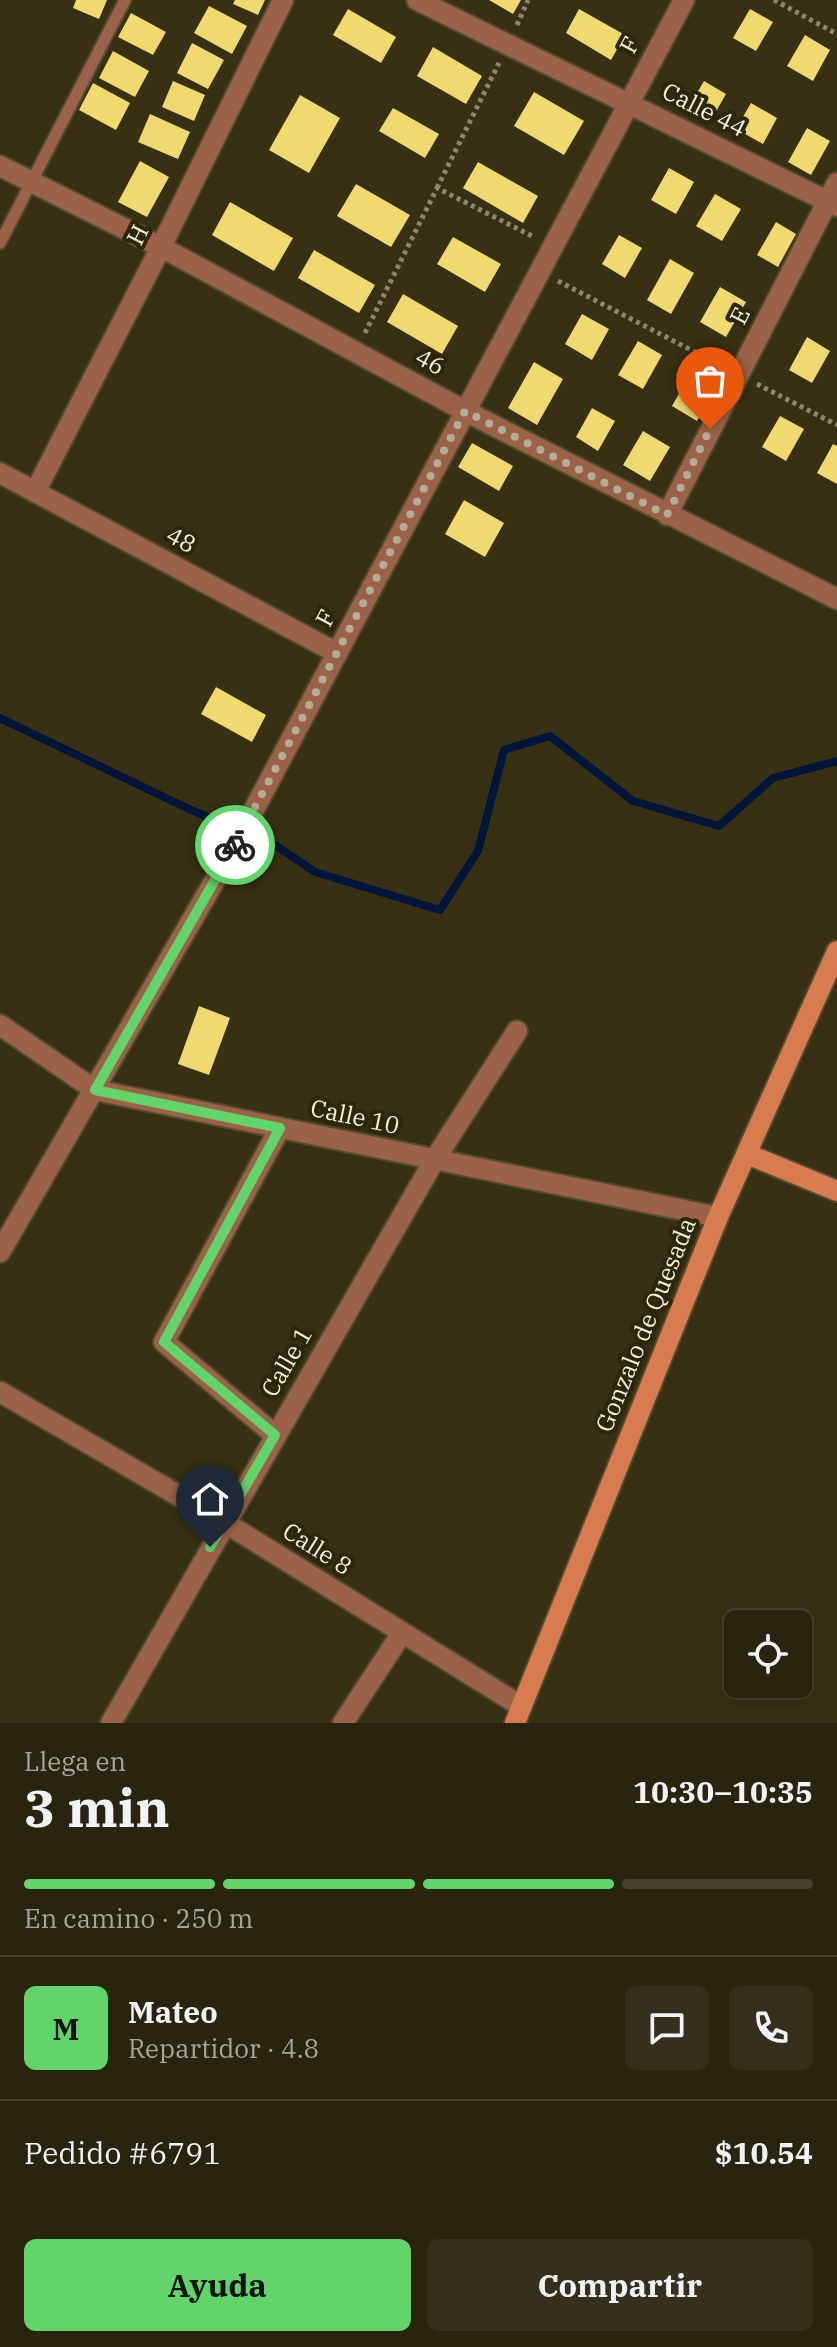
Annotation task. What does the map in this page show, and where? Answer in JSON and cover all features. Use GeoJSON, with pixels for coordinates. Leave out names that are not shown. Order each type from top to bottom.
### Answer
{"type":"FeatureCollection","features":[{"type":"Feature","properties":{"kind":"street","name":"H"},"geometry":{"type":"LineString","coordinates":[[35,492],[283,0]]}},
{"type":"Feature","properties":{"kind":"street","name":"Calle 44"},"geometry":{"type":"LineString","coordinates":[[417,0],[834,197]]}},
{"type":"Feature","properties":{"kind":"street","name":"F"},"geometry":{"type":"LineString","coordinates":[[0,1252],[233,849],[684,0]]}},
{"type":"Feature","properties":{"kind":"street","name":"46"},"geometry":{"type":"LineString","coordinates":[[0,166],[161,247],[465,411],[837,599]]}},
{"type":"Feature","properties":{"kind":"street","name":"E"},"geometry":{"type":"LineString","coordinates":[[667,515],[834,197]]}},
{"type":"Feature","properties":{"kind":"street","name":"48"},"geometry":{"type":"LineString","coordinates":[[0,473],[337,653]]}},
{"type":"Feature","properties":{"kind":"street","name":"Gonzalo de Quesada"},"geometry":{"type":"LineString","coordinates":[[518,1714],[718,1217],[836,955]]}},
{"type":"Feature","properties":{"kind":"street","name":"Calle 10"},"geometry":{"type":"LineString","coordinates":[[0,1025],[95,1090],[718,1217]]}},
{"type":"Feature","properties":{"kind":"street","name":"Calle 1"},"geometry":{"type":"LineString","coordinates":[[111,1723],[435,1159],[517,1031]]}},
{"type":"Feature","properties":{"kind":"street"},"geometry":{"type":"LineString","coordinates":[[275,1435],[164,1342],[280,1128]]}},
{"type":"Feature","properties":{"kind":"street"},"geometry":{"type":"LineString","coordinates":[[747,1154],[837,1191]]}},
{"type":"Feature","properties":{"kind":"street","name":"Calle 8"},"geometry":{"type":"LineString","coordinates":[[0,1392],[224,1522],[402,1633],[518,1714]]}},
{"type":"Feature","properties":{"kind":"street"},"geometry":{"type":"LineString","coordinates":[[343,1723],[402,1633]]}},
{"type":"Feature","properties":{"kind":"lane"},"geometry":{"type":"LineString","coordinates":[[0,243],[125,0]]}},
{"type":"Feature","properties":{"kind":"path"},"geometry":{"type":"LineString","coordinates":[[774,0],[837,34]]}},
{"type":"Feature","properties":{"kind":"path"},"geometry":{"type":"LineString","coordinates":[[356,352],[509,44]]}},
{"type":"Feature","properties":{"kind":"path"},"geometry":{"type":"LineString","coordinates":[[437,188],[553,246]]}},
{"type":"Feature","properties":{"kind":"path"},"geometry":{"type":"LineString","coordinates":[[540,271],[837,425]]}},
{"type":"Feature","properties":{"kind":"building"},"geometry":{"type":"Polygon","coordinates":[[[76,0],[107,0],[99,19],[73,8],[76,0]]]}},
{"type":"Feature","properties":{"kind":"building"},"geometry":{"type":"Polygon","coordinates":[[[235,0],[265,0],[258,15],[233,4],[235,0]]]}},
{"type":"Feature","properties":{"kind":"building"},"geometry":{"type":"Polygon","coordinates":[[[489,0],[521,0],[513,14],[489,0]]]}},
{"type":"Feature","properties":{"kind":"building"},"geometry":{"type":"Polygon","coordinates":[[[209,6],[247,26],[232,54],[194,33],[209,6]]]}},
{"type":"Feature","properties":{"kind":"building"},"geometry":{"type":"Polygon","coordinates":[[[348,9],[396,37],[381,63],[333,35],[348,9]]]}},
{"type":"Feature","properties":{"kind":"building"},"geometry":{"type":"Polygon","coordinates":[[[579,9],[625,35],[611,60],[566,33],[579,9]]]}},
{"type":"Feature","properties":{"kind":"building"},"geometry":{"type":"Polygon","coordinates":[[[750,9],[773,22],[756,51],[733,38],[750,9]]]}},
{"type":"Feature","properties":{"kind":"building"},"geometry":{"type":"Polygon","coordinates":[[[131,13],[166,32],[153,55],[118,37],[131,13]]]}},
{"type":"Feature","properties":{"kind":"building"},"geometry":{"type":"Polygon","coordinates":[[[805,35],[830,50],[813,81],[787,66],[805,35]]]}},
{"type":"Feature","properties":{"kind":"building"},"geometry":{"type":"Polygon","coordinates":[[[192,43],[224,60],[208,89],[177,73],[192,43]]]}},
{"type":"Feature","properties":{"kind":"building"},"geometry":{"type":"Polygon","coordinates":[[[433,47],[482,76],[466,104],[417,76],[433,47]]]}},
{"type":"Feature","properties":{"kind":"building"},"geometry":{"type":"Polygon","coordinates":[[[113,51],[149,71],[135,97],[99,78],[113,51]]]}},
{"type":"Feature","properties":{"kind":"building"},"geometry":{"type":"Polygon","coordinates":[[[173,81],[205,95],[194,121],[162,107],[173,81]]]}},
{"type":"Feature","properties":{"kind":"building"},"geometry":{"type":"Polygon","coordinates":[[[704,81],[726,94],[710,122],[688,108],[704,81]]]}},
{"type":"Feature","properties":{"kind":"building"},"geometry":{"type":"Polygon","coordinates":[[[93,83],[130,103],[116,130],[79,110],[93,83]]]}},
{"type":"Feature","properties":{"kind":"building"},"geometry":{"type":"Polygon","coordinates":[[[534,92],[584,121],[564,155],[514,126],[534,92]]]}},
{"type":"Feature","properties":{"kind":"building"},"geometry":{"type":"Polygon","coordinates":[[[300,95],[340,118],[309,173],[269,150],[300,95]]]}},
{"type":"Feature","properties":{"kind":"building"},"geometry":{"type":"Polygon","coordinates":[[[751,103],[777,118],[763,144],[736,129],[751,103]]]}},
{"type":"Feature","properties":{"kind":"building"},"geometry":{"type":"Polygon","coordinates":[[[393,108],[439,134],[425,158],[379,131],[393,108]]]}},
{"type":"Feature","properties":{"kind":"building"},"geometry":{"type":"Polygon","coordinates":[[[150,114],[190,132],[178,159],[138,142],[150,114]]]}},
{"type":"Feature","properties":{"kind":"building"},"geometry":{"type":"Polygon","coordinates":[[[807,128],[830,141],[811,175],[788,162],[807,128]]]}},
{"type":"Feature","properties":{"kind":"building"},"geometry":{"type":"Polygon","coordinates":[[[140,161],[169,177],[147,217],[118,202],[140,161]]]}},
{"type":"Feature","properties":{"kind":"building"},"geometry":{"type":"Polygon","coordinates":[[[478,162],[538,196],[523,223],[463,188],[478,162]]]}},
{"type":"Feature","properties":{"kind":"building"},"geometry":{"type":"Polygon","coordinates":[[[669,168],[694,182],[676,214],[651,200],[669,168]]]}},
{"type":"Feature","properties":{"kind":"building"},"geometry":{"type":"Polygon","coordinates":[[[356,184],[410,215],[391,247],[337,216],[356,184]]]}},
{"type":"Feature","properties":{"kind":"building"},"geometry":{"type":"Polygon","coordinates":[[[715,194],[741,209],[722,241],[696,226],[715,194]]]}},
{"type":"Feature","properties":{"kind":"building"},"geometry":{"type":"Polygon","coordinates":[[[230,202],[293,238],[274,271],[212,235],[230,202]]]}},
{"type":"Feature","properties":{"kind":"building"},"geometry":{"type":"Polygon","coordinates":[[[776,222],[796,234],[778,267],[757,255],[776,222]]]}},
{"type":"Feature","properties":{"kind":"building"},"geometry":{"type":"Polygon","coordinates":[[[619,235],[642,248],[625,278],[602,264],[619,235]]]}},
{"type":"Feature","properties":{"kind":"building"},"geometry":{"type":"Polygon","coordinates":[[[453,237],[501,264],[485,292],[437,264],[453,237]]]}},
{"type":"Feature","properties":{"kind":"building"},"geometry":{"type":"Polygon","coordinates":[[[314,250],[375,285],[359,313],[298,278],[314,250]]]}},
{"type":"Feature","properties":{"kind":"building"},"geometry":{"type":"Polygon","coordinates":[[[670,259],[694,273],[671,314],[647,300],[670,259]]]}},
{"type":"Feature","properties":{"kind":"building"},"geometry":{"type":"Polygon","coordinates":[[[720,287],[746,302],[726,337],[700,322],[720,287]]]}},
{"type":"Feature","properties":{"kind":"building"},"geometry":{"type":"Polygon","coordinates":[[[403,294],[458,326],[442,354],[387,322],[403,294]]]}},
{"type":"Feature","properties":{"kind":"building"},"geometry":{"type":"Polygon","coordinates":[[[582,314],[609,329],[592,360],[565,344],[582,314]]]}},
{"type":"Feature","properties":{"kind":"building"},"geometry":{"type":"Polygon","coordinates":[[[807,337],[830,351],[812,383],[789,370],[807,337]]]}},
{"type":"Feature","properties":{"kind":"building"},"geometry":{"type":"Polygon","coordinates":[[[638,341],[662,355],[643,389],[618,375],[638,341]]]}},
{"type":"Feature","properties":{"kind":"building"},"geometry":{"type":"Polygon","coordinates":[[[534,362],[563,379],[537,425],[508,408],[534,362]]]}},
{"type":"Feature","properties":{"kind":"building"},"geometry":{"type":"Polygon","coordinates":[[[692,371],[717,386],[697,421],[672,406],[692,371]]]}},
{"type":"Feature","properties":{"kind":"building"},"geometry":{"type":"Polygon","coordinates":[[[592,408],[615,421],[598,451],[576,437],[592,408]]]}},
{"type":"Feature","properties":{"kind":"building"},"geometry":{"type":"Polygon","coordinates":[[[780,416],[804,429],[786,461],[762,447],[780,416]]]}},
{"type":"Feature","properties":{"kind":"building"},"geometry":{"type":"Polygon","coordinates":[[[643,431],[670,447],[650,481],[623,465],[643,431]]]}},
{"type":"Feature","properties":{"kind":"building"},"geometry":{"type":"Polygon","coordinates":[[[472,443],[513,466],[499,491],[458,467],[472,443]]]}},
{"type":"Feature","properties":{"kind":"building"},"geometry":{"type":"Polygon","coordinates":[[[833,444],[837,446],[837,484],[817,473],[833,444]]]}},
{"type":"Feature","properties":{"kind":"building"},"geometry":{"type":"Polygon","coordinates":[[[464,500],[504,523],[485,557],[445,534],[464,500]]]}},
{"type":"Feature","properties":{"kind":"building"},"geometry":{"type":"Polygon","coordinates":[[[216,687],[266,715],[252,742],[201,714],[216,687]]]}},
{"type":"Feature","properties":{"kind":"building"},"geometry":{"type":"Polygon","coordinates":[[[199,1006],[230,1018],[209,1075],[178,1064],[199,1006]]]}},
{"type":"Feature","properties":{"kind":"waterway"},"geometry":{"type":"LineString","coordinates":[[0,718],[191,810],[278,847],[315,872],[440,910],[478,851],[504,750],[550,736],[633,801],[719,826],[773,778],[837,761]]}},
{"type":"Feature","properties":{"kind":"way so far"},"geometry":{"type":"LineString","coordinates":[[235,845],[465,411],[667,515],[710,429]]}},
{"type":"Feature","properties":{"kind":"route"},"geometry":{"type":"LineString","coordinates":[[210,1547],[275,1435],[164,1342],[280,1128],[95,1090],[235,845]]}}]}
